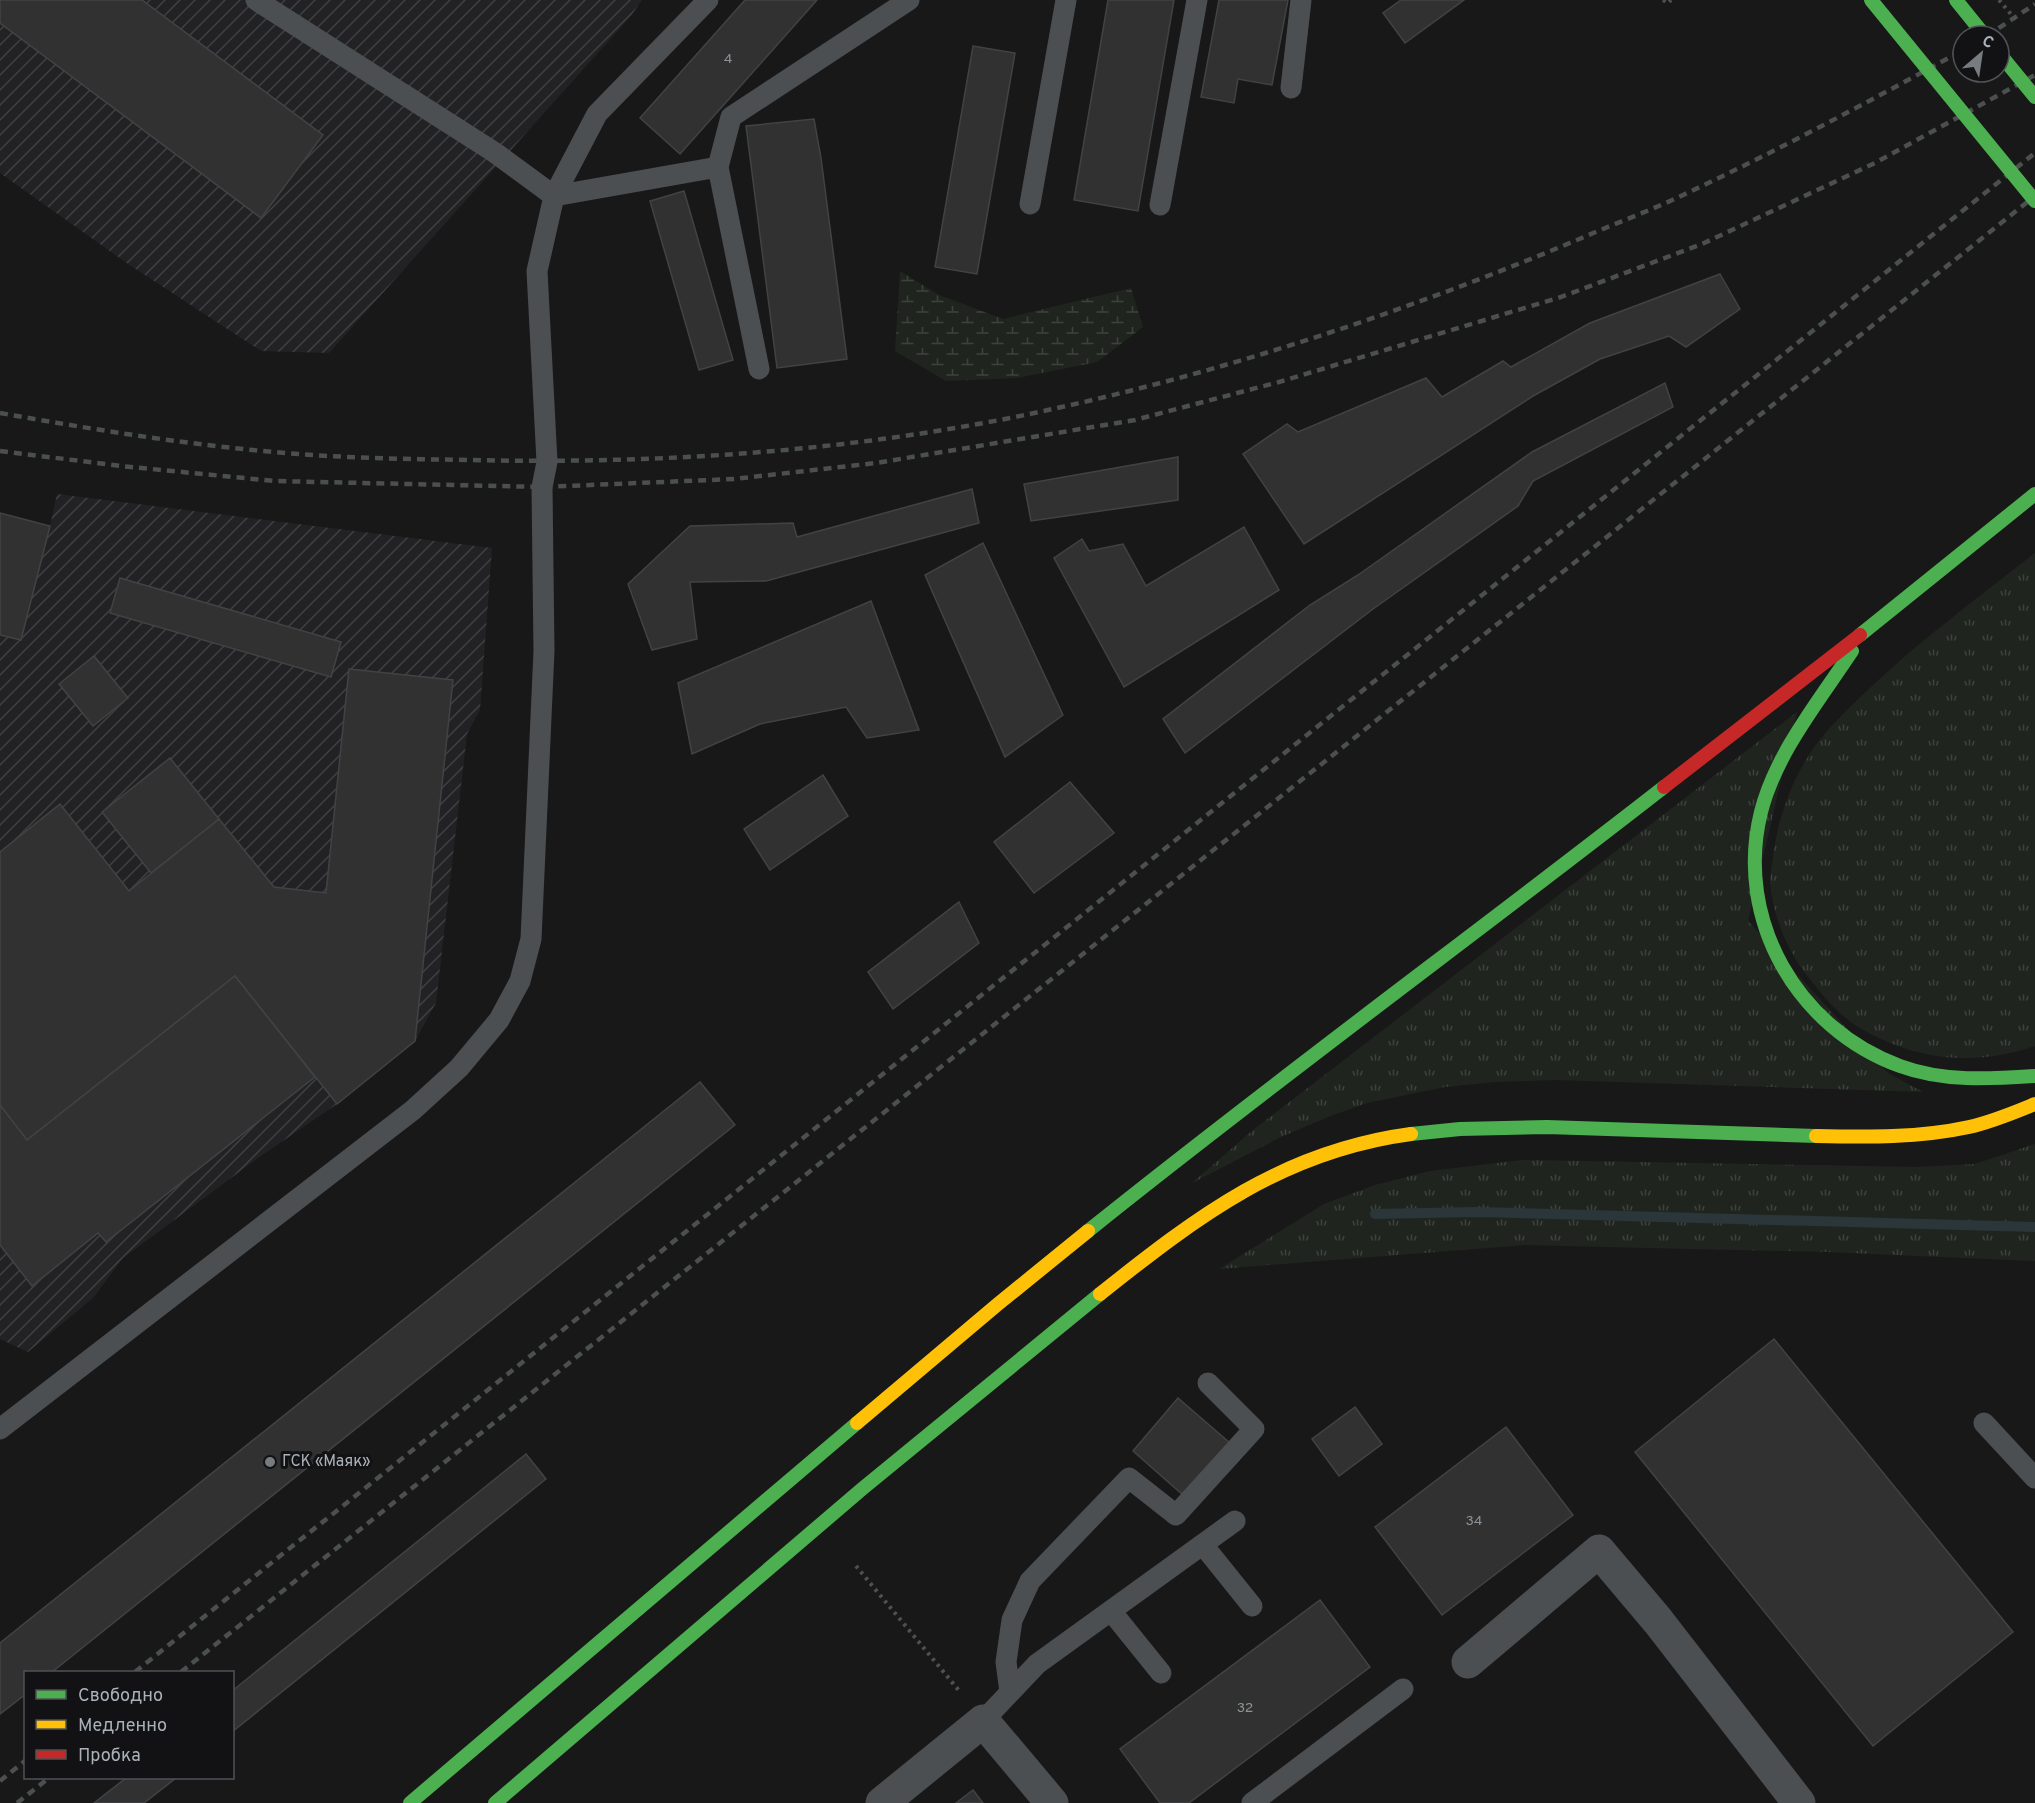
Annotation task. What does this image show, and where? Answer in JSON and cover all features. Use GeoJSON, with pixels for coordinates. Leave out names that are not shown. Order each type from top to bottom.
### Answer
{"type":"FeatureCollection","features":[{"type":"Feature","properties":{"kind":"main road"},"geometry":{"type":"LineString","coordinates":[[1871,0],[2035,201]]}},
{"type":"Feature","properties":{"kind":"main road"},"geometry":{"type":"LineString","coordinates":[[1956,0],[1975,24]]}},
{"type":"Feature","properties":{"kind":"main road"},"geometry":{"type":"LineString","coordinates":[[2011,68],[2035,97]]}},
{"type":"Feature","properties":{"kind":"main road"},"geometry":{"type":"LineString","coordinates":[[410,1803],[998,1304],[1198,1143],[1532,890],[1864,632],[2035,494]]}},
{"type":"Feature","properties":{"kind":"main road"},"geometry":{"type":"LineString","coordinates":[[1864,632],[1791,745],[1766,794],[1757,831],[1754,871],[1758,909],[1768,942],[1792,986],[1827,1023],[1851,1041],[1875,1054],[1900,1065],[1958,1078],[1986,1080],[2035,1076]]}},
{"type":"Feature","properties":{"kind":"main road"},"geometry":{"type":"LineString","coordinates":[[495,1803],[829,1515],[1076,1311],[1209,1212],[1255,1184],[1317,1156],[1380,1139],[1418,1132],[1498,1127],[1547,1127],[1883,1137],[1943,1132],[1992,1121],[2035,1104]]}},
{"type":"Feature","properties":{"kind":"street"},"geometry":{"type":"LineString","coordinates":[[1468,1662],[1599,1551],[1658,1621],[1798,1803]]}},
{"type":"Feature","properties":{"kind":"street"},"geometry":{"type":"LineString","coordinates":[[882,1803],[983,1721],[1052,1803]]}},
{"type":"Feature","properties":{"kind":"lane"},"geometry":{"type":"LineString","coordinates":[[256,0],[494,152],[554,196],[718,167]]}},
{"type":"Feature","properties":{"kind":"lane"},"geometry":{"type":"LineString","coordinates":[[0,1429],[413,1110],[459,1068],[499,1020],[520,981],[531,939],[543,651],[542,487],[547,462],[537,271],[554,196],[597,114],[708,0]]}},
{"type":"Feature","properties":{"kind":"lane"},"geometry":{"type":"LineString","coordinates":[[759,369],[718,167],[731,117],[909,0]]}},
{"type":"Feature","properties":{"kind":"lane"},"geometry":{"type":"LineString","coordinates":[[1030,204],[1066,0]]}},
{"type":"Feature","properties":{"kind":"lane"},"geometry":{"type":"LineString","coordinates":[[1160,205],[1197,0]]}},
{"type":"Feature","properties":{"kind":"lane"},"geometry":{"type":"LineString","coordinates":[[1291,88],[1301,0]]}},
{"type":"Feature","properties":{"kind":"lane"},"geometry":{"type":"LineString","coordinates":[[1010,1692],[1006,1662],[1012,1620],[1030,1581],[1129,1478],[1176,1515],[1254,1429],[1208,1383]]}},
{"type":"Feature","properties":{"kind":"lane"},"geometry":{"type":"LineString","coordinates":[[1984,1423],[2035,1478]]}},
{"type":"Feature","properties":{"kind":"lane"},"geometry":{"type":"LineString","coordinates":[[983,1721],[1037,1664],[1236,1521]]}},
{"type":"Feature","properties":{"kind":"lane"},"geometry":{"type":"LineString","coordinates":[[1203,1545],[1252,1606]]}},
{"type":"Feature","properties":{"kind":"lane"},"geometry":{"type":"LineString","coordinates":[[1111,1611],[1161,1673]]}},
{"type":"Feature","properties":{"kind":"lane"},"geometry":{"type":"LineString","coordinates":[[1251,1803],[1403,1689]]}},
{"type":"Feature","properties":{"kind":"path"},"geometry":{"type":"LineString","coordinates":[[1663,0],[1668,3],[1671,0]]}},
{"type":"Feature","properties":{"kind":"path"},"geometry":{"type":"LineString","coordinates":[[856,1566],[983,1721]]}},
{"type":"Feature","properties":{"kind":"shaded area"},"geometry":{"type":"Polygon","coordinates":[[[0,0],[642,0],[631,16],[329,353],[261,351],[128,264],[0,173],[0,0]]]}},
{"type":"Feature","properties":{"kind":"shaded area"},"geometry":{"type":"Polygon","coordinates":[[[57,494],[492,548],[480,710],[467,734],[436,1003],[415,1041],[337,1104],[258,1158],[123,1258],[93,1298],[28,1352],[0,1339],[0,513],[50,526],[57,494]]]}},
{"type":"Feature","properties":{"kind":"green space"},"geometry":{"type":"Polygon","coordinates":[[[900,271],[939,295],[1003,319],[1131,288],[1143,327],[1097,362],[1017,378],[946,381],[895,351],[900,271]]]}},
{"type":"Feature","properties":{"kind":"green space"},"geometry":{"type":"Polygon","coordinates":[[[2035,553],[2035,1046],[2016,1052],[1977,1058],[1957,1058],[1919,1052],[1881,1039],[1854,1024],[1831,1004],[1801,968],[1788,945],[1774,909],[1770,878],[1777,836],[1784,808],[1795,781],[1809,755],[1830,728],[1910,652],[2035,553]]]}},
{"type":"Feature","properties":{"kind":"green space"},"geometry":{"type":"Polygon","coordinates":[[[1797,712],[1748,921],[1888,1073],[1923,1092],[1557,1080],[1494,1082],[1445,1087],[1367,1103],[1333,1115],[1281,1137],[1192,1183],[1253,1130],[1797,712]]]}},
{"type":"Feature","properties":{"kind":"green space"},"geometry":{"type":"Polygon","coordinates":[[[2035,1144],[2035,1261],[1828,1252],[1525,1245],[1219,1269],[1324,1204],[1375,1185],[1430,1171],[1522,1160],[1917,1167],[1975,1164],[2035,1144]]]}},
{"type":"Feature","properties":{"kind":"building"},"geometry":{"type":"Polygon","coordinates":[[[0,0],[142,0],[323,135],[261,218],[0,23],[0,0]]]}},
{"type":"Feature","properties":{"kind":"building"},"geometry":{"type":"Polygon","coordinates":[[[745,0],[817,0],[680,154],[640,118],[745,0]]]}},
{"type":"Feature","properties":{"kind":"building"},"geometry":{"type":"Polygon","coordinates":[[[1108,0],[1174,0],[1138,211],[1074,200],[1108,0]]]}},
{"type":"Feature","properties":{"kind":"building"},"geometry":{"type":"Polygon","coordinates":[[[1219,0],[1288,0],[1272,85],[1238,79],[1234,103],[1201,97],[1219,0]]]}},
{"type":"Feature","properties":{"kind":"building"},"geometry":{"type":"Polygon","coordinates":[[[1401,0],[1464,0],[1405,43],[1383,13],[1401,0]]]}},
{"type":"Feature","properties":{"kind":"building"},"geometry":{"type":"Polygon","coordinates":[[[973,46],[1015,53],[977,274],[935,267],[973,46]]]}},
{"type":"Feature","properties":{"kind":"building"},"geometry":{"type":"Polygon","coordinates":[[[814,119],[847,359],[777,368],[746,126],[814,119]]]}},
{"type":"Feature","properties":{"kind":"building"},"geometry":{"type":"Polygon","coordinates":[[[684,191],[733,360],[699,370],[650,201],[684,191]]]}},
{"type":"Feature","properties":{"kind":"building"},"geometry":{"type":"Polygon","coordinates":[[[1720,274],[1740,309],[1686,347],[1669,336],[1600,359],[1533,396],[1304,544],[1243,454],[1287,424],[1298,432],[1426,378],[1442,397],[1503,361],[1511,367],[1590,323],[1720,274]]]}},
{"type":"Feature","properties":{"kind":"building"},"geometry":{"type":"Polygon","coordinates":[[[1665,383],[1673,407],[1533,481],[1518,506],[1373,609],[1185,753],[1163,719],[1310,605],[1358,575],[1532,452],[1665,383]]]}},
{"type":"Feature","properties":{"kind":"building"},"geometry":{"type":"Polygon","coordinates":[[[1178,457],[1178,500],[1031,521],[1024,484],[1178,457]]]}},
{"type":"Feature","properties":{"kind":"building"},"geometry":{"type":"Polygon","coordinates":[[[972,489],[979,523],[766,581],[690,582],[697,639],[652,650],[628,584],[690,526],[793,523],[797,537],[972,489]]]}},
{"type":"Feature","properties":{"kind":"building"},"geometry":{"type":"Polygon","coordinates":[[[0,513],[50,526],[21,640],[0,635],[0,513]]]}},
{"type":"Feature","properties":{"kind":"building"},"geometry":{"type":"Polygon","coordinates":[[[1244,527],[1279,590],[1124,687],[1054,558],[1082,539],[1089,551],[1123,544],[1146,586],[1244,527]]]}},
{"type":"Feature","properties":{"kind":"building"},"geometry":{"type":"Polygon","coordinates":[[[983,543],[1063,715],[1005,757],[925,575],[983,543]]]}},
{"type":"Feature","properties":{"kind":"building"},"geometry":{"type":"Polygon","coordinates":[[[120,578],[341,642],[331,677],[110,613],[120,578]]]}},
{"type":"Feature","properties":{"kind":"building"},"geometry":{"type":"Polygon","coordinates":[[[871,601],[919,730],[867,738],[846,707],[760,724],[692,754],[678,683],[871,601]]]}},
{"type":"Feature","properties":{"kind":"building"},"geometry":{"type":"Polygon","coordinates":[[[94,656],[128,698],[93,726],[59,684],[94,656]]]}},
{"type":"Feature","properties":{"kind":"building"},"geometry":{"type":"Polygon","coordinates":[[[349,669],[453,680],[415,1041],[337,1104],[235,976],[27,1140],[0,1106],[0,852],[60,804],[129,891],[219,819],[274,887],[326,893],[349,669]]]}},
{"type":"Feature","properties":{"kind":"building"},"geometry":{"type":"Polygon","coordinates":[[[170,758],[219,819],[151,873],[102,812],[170,758]]]}},
{"type":"Feature","properties":{"kind":"building"},"geometry":{"type":"Polygon","coordinates":[[[823,775],[848,816],[770,870],[744,829],[823,775]]]}},
{"type":"Feature","properties":{"kind":"building"},"geometry":{"type":"Polygon","coordinates":[[[1070,782],[1114,833],[1034,893],[994,842],[1070,782]]]}},
{"type":"Feature","properties":{"kind":"building"},"geometry":{"type":"Polygon","coordinates":[[[959,902],[979,943],[893,1009],[868,972],[959,902]]]}},
{"type":"Feature","properties":{"kind":"building"},"geometry":{"type":"Polygon","coordinates":[[[235,976],[315,1077],[106,1242],[98,1233],[32,1286],[0,1245],[0,1105],[27,1140],[235,976]]]}},
{"type":"Feature","properties":{"kind":"building","name":"ГСК «Маяк»"},"geometry":{"type":"Polygon","coordinates":[[[700,1082],[735,1125],[53,1671],[24,1671],[24,1696],[0,1714],[0,1643],[700,1082]]]}},
{"type":"Feature","properties":{"kind":"building"},"geometry":{"type":"Polygon","coordinates":[[[1774,1339],[2013,1632],[1873,1746],[1635,1452],[1774,1339]]]}},
{"type":"Feature","properties":{"kind":"building"},"geometry":{"type":"Polygon","coordinates":[[[1178,1398],[1230,1443],[1184,1496],[1133,1451],[1178,1398]]]}},
{"type":"Feature","properties":{"kind":"building"},"geometry":{"type":"Polygon","coordinates":[[[1355,1407],[1382,1444],[1339,1476],[1312,1439],[1355,1407]]]}},
{"type":"Feature","properties":{"kind":"building"},"geometry":{"type":"Polygon","coordinates":[[[1506,1427],[1573,1515],[1442,1615],[1375,1527],[1506,1427]]]}},
{"type":"Feature","properties":{"kind":"building"},"geometry":{"type":"Polygon","coordinates":[[[526,1454],[546,1479],[234,1730],[234,1689],[526,1454]]]}},
{"type":"Feature","properties":{"kind":"building"},"geometry":{"type":"Polygon","coordinates":[[[1320,1600],[1370,1667],[1189,1803],[1160,1803],[1120,1749],[1320,1600]]]}},
{"type":"Feature","properties":{"kind":"building"},"geometry":{"type":"Polygon","coordinates":[[[125,1779],[175,1779],[144,1803],[94,1803],[125,1779]]]}},
{"type":"Feature","properties":{"kind":"building"},"geometry":{"type":"Polygon","coordinates":[[[973,1790],[983,1803],[956,1803],[973,1790]]]}},
{"type":"Feature","properties":{"kind":"waterway"},"geometry":{"type":"LineString","coordinates":[[1375,1214],[1477,1212],[2035,1227]]}},
{"type":"Feature","properties":{"kind":"railway"},"geometry":{"type":"LineString","coordinates":[[2005,24],[2035,4]]}},
{"type":"Feature","properties":{"kind":"railway"},"geometry":{"type":"LineString","coordinates":[[0,413],[137,436],[274,452],[372,458],[537,461],[673,458],[808,448],[876,440],[1010,418],[1227,365],[1369,319],[1508,268],[1655,208],[1717,179],[1951,56]]}},
{"type":"Feature","properties":{"kind":"railway"},"geometry":{"type":"LineString","coordinates":[[0,451],[274,481],[542,487],[734,479],[876,463],[1135,420],[1279,382],[1561,297],[1702,244],[1875,163],[2035,75]]}},
{"type":"Feature","properties":{"kind":"railway"},"geometry":{"type":"LineString","coordinates":[[136,1671],[2035,153]]}},
{"type":"Feature","properties":{"kind":"railway"},"geometry":{"type":"LineString","coordinates":[[182,1671],[2035,196]]}},
{"type":"Feature","properties":{"kind":"railway"},"geometry":{"type":"LineString","coordinates":[[0,1781],[24,1762]]}},
{"type":"Feature","properties":{"kind":"railway"},"geometry":{"type":"LineString","coordinates":[[17,1803],[48,1779]]}},
{"type":"Feature","properties":{"kind":"traffic: fast"},"geometry":{"type":"LineString","coordinates":[[1871,0],[2035,201]]}},
{"type":"Feature","properties":{"kind":"traffic: fast"},"geometry":{"type":"LineString","coordinates":[[1956,0],[1975,24]]}},
{"type":"Feature","properties":{"kind":"traffic: fast"},"geometry":{"type":"LineString","coordinates":[[2011,68],[2035,97]]}},
{"type":"Feature","properties":{"kind":"traffic: fast"},"geometry":{"type":"LineString","coordinates":[[1860,635],[2035,494]]}},
{"type":"Feature","properties":{"kind":"traffic: fast"},"geometry":{"type":"LineString","coordinates":[[1852,651],[1788,748],[1768,790],[1761,812],[1755,852],[1757,892],[1766,930],[1782,966],[1804,998],[1831,1026],[1864,1049],[1900,1066],[1933,1075],[1984,1078],[2035,1076]]}},
{"type":"Feature","properties":{"kind":"traffic: fast"},"geometry":{"type":"LineString","coordinates":[[1088,1231],[1231,1118],[1664,787]]}},
{"type":"Feature","properties":{"kind":"traffic: fast"},"geometry":{"type":"LineString","coordinates":[[1411,1134],[1460,1129],[1547,1127],[1816,1136]]}},
{"type":"Feature","properties":{"kind":"traffic: fast"},"geometry":{"type":"LineString","coordinates":[[495,1803],[862,1489],[1100,1294]]}},
{"type":"Feature","properties":{"kind":"traffic: fast"},"geometry":{"type":"LineString","coordinates":[[410,1803],[857,1423]]}},
{"type":"Feature","properties":{"kind":"traffic: slow"},"geometry":{"type":"LineString","coordinates":[[1816,1136],[1893,1136],[1950,1131],[1986,1123],[2035,1104]]}},
{"type":"Feature","properties":{"kind":"traffic: slow"},"geometry":{"type":"LineString","coordinates":[[1100,1294],[1172,1238],[1244,1191],[1322,1155],[1365,1143],[1411,1134]]}},
{"type":"Feature","properties":{"kind":"traffic: slow"},"geometry":{"type":"LineString","coordinates":[[857,1423],[1088,1231]]}},
{"type":"Feature","properties":{"kind":"traffic: jam"},"geometry":{"type":"LineString","coordinates":[[1664,787],[1860,635]]}},
{"type":"Feature","properties":{"kind":"place","name":"ГСК «Маяк»"},"geometry":{"type":"Point","coordinates":[270,1462]}}]}
